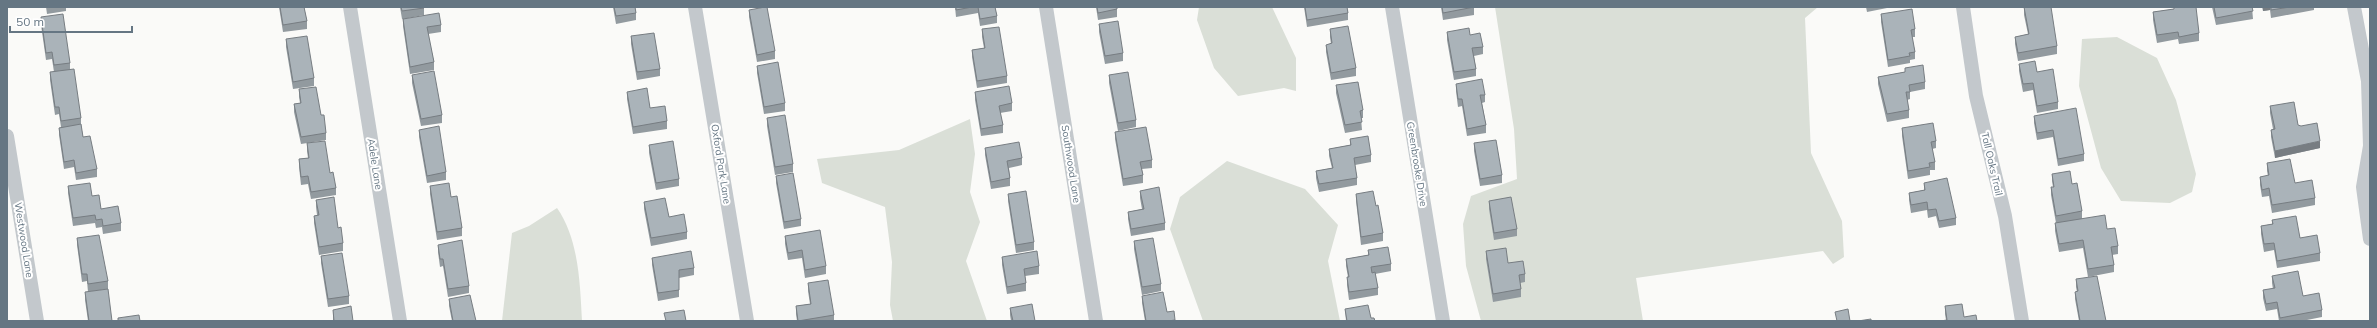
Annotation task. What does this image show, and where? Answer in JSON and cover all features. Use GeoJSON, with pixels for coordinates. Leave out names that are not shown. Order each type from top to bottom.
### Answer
{"type":"FeatureCollection","features":[{"type":"Feature","properties":{"kind":"street","name":"Adele Lane"},"geometry":{"type":"LineString","coordinates":[[350,7],[400,321]]}},
{"type":"Feature","properties":{"kind":"street","name":"Oxford Park Lane"},"geometry":{"type":"LineString","coordinates":[[696,7],[747,321]]}},
{"type":"Feature","properties":{"kind":"street","name":"Southwood Lane"},"geometry":{"type":"LineString","coordinates":[[1046,7],[1096,321]]}},
{"type":"Feature","properties":{"kind":"street","name":"Greenbrooke Drive"},"geometry":{"type":"LineString","coordinates":[[1392,7],[1443,321]]}},
{"type":"Feature","properties":{"kind":"street","name":"Tall Oaks Trail"},"geometry":{"type":"LineString","coordinates":[[1963,7],[1976,96],[2005,216],[2022,321]]}},
{"type":"Feature","properties":{"kind":"street"},"geometry":{"type":"LineString","coordinates":[[2354,7],[2368,81],[2370,146],[2363,187],[2370,239]]}},
{"type":"Feature","properties":{"kind":"street","name":"Westwood Lane"},"geometry":{"type":"LineString","coordinates":[[7,136],[37,321]]}},
{"type":"Feature","properties":{"kind":"shaded area"},"geometry":{"type":"Polygon","coordinates":[[[1199,7],[1272,7],[1296,58],[1296,91],[1284,88],[1238,96],[1214,68],[1197,20],[1199,7]]]}},
{"type":"Feature","properties":{"kind":"shaded area"},"geometry":{"type":"Polygon","coordinates":[[[1495,7],[1818,7],[1805,18],[1811,153],[1842,221],[1844,257],[1833,264],[1823,251],[1636,278],[1643,321],[1481,321],[1466,266],[1463,224],[1471,196],[1517,179],[1514,129],[1495,7]]]}},
{"type":"Feature","properties":{"kind":"shaded area"},"geometry":{"type":"Polygon","coordinates":[[[2117,37],[2157,58],[2176,100],[2196,174],[2192,192],[2170,203],[2121,201],[2101,168],[2079,86],[2082,39],[2117,37]]]}},
{"type":"Feature","properties":{"kind":"shaded area"},"geometry":{"type":"Polygon","coordinates":[[[970,119],[975,154],[970,192],[980,222],[966,261],[987,321],[893,321],[890,305],[892,262],[885,207],[822,183],[817,159],[899,150],[970,119]]]}},
{"type":"Feature","properties":{"kind":"shaded area"},"geometry":{"type":"Polygon","coordinates":[[[1227,161],[1305,189],[1338,225],[1328,261],[1340,321],[1203,321],[1170,229],[1180,197],[1227,161]]]}},
{"type":"Feature","properties":{"kind":"shaded area"},"geometry":{"type":"Polygon","coordinates":[[[557,208],[570,234],[574,248],[579,277],[582,321],[502,321],[512,233],[529,226],[557,208]]]}},
{"type":"Feature","properties":{"kind":"building"},"geometry":{"type":"Polygon","coordinates":[[[280,7],[304,7],[307,21],[283,25],[280,7]]]}},
{"type":"Feature","properties":{"kind":"building"},"geometry":{"type":"Polygon","coordinates":[[[401,7],[424,7],[424,8],[402,11],[401,7]]]}},
{"type":"Feature","properties":{"kind":"building"},"geometry":{"type":"Polygon","coordinates":[[[614,7],[635,7],[636,13],[616,16],[614,7]]]}},
{"type":"Feature","properties":{"kind":"building"},"geometry":{"type":"Polygon","coordinates":[[[767,7],[775,51],[757,55],[749,10],[767,7]]]}},
{"type":"Feature","properties":{"kind":"building"},"geometry":{"type":"Polygon","coordinates":[[[956,7],[972,7],[956,10],[956,7]]]}},
{"type":"Feature","properties":{"kind":"building"},"geometry":{"type":"Polygon","coordinates":[[[978,7],[995,7],[997,16],[980,19],[978,7]]]}},
{"type":"Feature","properties":{"kind":"building"},"geometry":{"type":"Polygon","coordinates":[[[1097,7],[1117,7],[1117,9],[1098,13],[1097,7]]]}},
{"type":"Feature","properties":{"kind":"building"},"geometry":{"type":"Polygon","coordinates":[[[1305,7],[1347,7],[1348,13],[1307,20],[1305,7]]]}},
{"type":"Feature","properties":{"kind":"building"},"geometry":{"type":"Polygon","coordinates":[[[1442,7],[1474,7],[1443,13],[1442,7]]]}},
{"type":"Feature","properties":{"kind":"building"},"geometry":{"type":"Polygon","coordinates":[[[2024,7],[2051,7],[2057,46],[2018,53],[2015,37],[2029,34],[2024,7]]]}},
{"type":"Feature","properties":{"kind":"building"},"geometry":{"type":"Polygon","coordinates":[[[2174,7],[2196,7],[2199,33],[2179,37],[2178,32],[2157,35],[2153,12],[2174,9],[2174,7]]]}},
{"type":"Feature","properties":{"kind":"building"},"geometry":{"type":"Polygon","coordinates":[[[2214,7],[2252,7],[2253,11],[2216,18],[2214,7]]]}},
{"type":"Feature","properties":{"kind":"building"},"geometry":{"type":"Polygon","coordinates":[[[2271,7],[2290,7],[2271,10],[2271,7]]]}},
{"type":"Feature","properties":{"kind":"building"},"geometry":{"type":"Polygon","coordinates":[[[1912,9],[1915,29],[1911,30],[1915,52],[1909,53],[1910,56],[1888,60],[1881,14],[1912,9]]]}},
{"type":"Feature","properties":{"kind":"building"},"geometry":{"type":"Polygon","coordinates":[[[439,13],[441,25],[427,27],[434,62],[410,67],[403,19],[439,13]]]}},
{"type":"Feature","properties":{"kind":"building"},"geometry":{"type":"Polygon","coordinates":[[[63,14],[70,63],[54,65],[52,52],[46,53],[41,17],[63,14]]]}},
{"type":"Feature","properties":{"kind":"building"},"geometry":{"type":"Polygon","coordinates":[[[1118,21],[1123,53],[1105,56],[1099,24],[1118,21]]]}},
{"type":"Feature","properties":{"kind":"building"},"geometry":{"type":"Polygon","coordinates":[[[1348,26],[1356,68],[1331,73],[1326,45],[1332,43],[1330,29],[1348,26]]]}},
{"type":"Feature","properties":{"kind":"building"},"geometry":{"type":"Polygon","coordinates":[[[999,27],[1007,76],[977,81],[972,50],[985,48],[982,29],[999,27]]]}},
{"type":"Feature","properties":{"kind":"building"},"geometry":{"type":"Polygon","coordinates":[[[1469,28],[1470,35],[1480,33],[1483,47],[1472,48],[1476,69],[1454,72],[1447,32],[1469,28]]]}},
{"type":"Feature","properties":{"kind":"building"},"geometry":{"type":"Polygon","coordinates":[[[654,33],[660,69],[637,72],[631,36],[654,33]]]}},
{"type":"Feature","properties":{"kind":"building"},"geometry":{"type":"Polygon","coordinates":[[[307,36],[314,78],[293,82],[286,39],[307,36]]]}},
{"type":"Feature","properties":{"kind":"building"},"geometry":{"type":"Polygon","coordinates":[[[2035,61],[2037,72],[2053,69],[2058,102],[2037,106],[2033,83],[2023,84],[2019,64],[2035,61]]]}},
{"type":"Feature","properties":{"kind":"building"},"geometry":{"type":"Polygon","coordinates":[[[778,62],[785,103],[764,107],[757,66],[778,62]]]}},
{"type":"Feature","properties":{"kind":"building"},"geometry":{"type":"Polygon","coordinates":[[[1923,65],[1925,82],[1909,85],[1910,92],[1906,92],[1909,110],[1887,114],[1878,77],[1905,72],[1905,68],[1923,65]]]}},
{"type":"Feature","properties":{"kind":"building"},"geometry":{"type":"Polygon","coordinates":[[[74,69],[81,118],[61,121],[59,107],[55,107],[50,72],[74,69]]]}},
{"type":"Feature","properties":{"kind":"building"},"geometry":{"type":"Polygon","coordinates":[[[434,71],[442,115],[421,119],[412,75],[434,71]]]}},
{"type":"Feature","properties":{"kind":"building"},"geometry":{"type":"Polygon","coordinates":[[[1128,72],[1136,120],[1118,123],[1109,75],[1128,72]]]}},
{"type":"Feature","properties":{"kind":"building"},"geometry":{"type":"Polygon","coordinates":[[[1482,79],[1485,95],[1480,95],[1486,125],[1467,129],[1462,99],[1458,99],[1456,84],[1482,79]]]}},
{"type":"Feature","properties":{"kind":"building"},"geometry":{"type":"Polygon","coordinates":[[[1358,82],[1363,110],[1360,111],[1362,122],[1345,125],[1336,85],[1358,82]]]}},
{"type":"Feature","properties":{"kind":"building"},"geometry":{"type":"Polygon","coordinates":[[[1009,86],[1012,103],[999,106],[1003,125],[981,129],[975,92],[1009,86]]]}},
{"type":"Feature","properties":{"kind":"building"},"geometry":{"type":"Polygon","coordinates":[[[316,87],[321,115],[324,115],[326,133],[301,137],[294,104],[301,103],[299,89],[316,87]]]}},
{"type":"Feature","properties":{"kind":"building"},"geometry":{"type":"Polygon","coordinates":[[[647,88],[650,108],[665,106],[667,121],[633,127],[627,92],[647,88]]]}},
{"type":"Feature","properties":{"kind":"building"},"geometry":{"type":"Polygon","coordinates":[[[2294,102],[2298,125],[2301,126],[2317,123],[2320,141],[2275,151],[2271,130],[2275,129],[2270,106],[2294,102]]]}},
{"type":"Feature","properties":{"kind":"building"},"geometry":{"type":"Polygon","coordinates":[[[2076,108],[2084,154],[2058,159],[2053,130],[2037,133],[2034,116],[2076,108]]]}},
{"type":"Feature","properties":{"kind":"building"},"geometry":{"type":"Polygon","coordinates":[[[785,115],[793,164],[775,167],[767,118],[785,115]]]}},
{"type":"Feature","properties":{"kind":"building"},"geometry":{"type":"Polygon","coordinates":[[[1933,123],[1936,141],[1931,142],[1935,162],[1929,163],[1930,167],[1908,171],[1902,128],[1933,123]]]}},
{"type":"Feature","properties":{"kind":"building"},"geometry":{"type":"Polygon","coordinates":[[[81,124],[83,137],[90,136],[97,169],[76,173],[74,160],[64,162],[59,128],[81,124]]]}},
{"type":"Feature","properties":{"kind":"building"},"geometry":{"type":"Polygon","coordinates":[[[439,126],[446,172],[427,176],[419,130],[439,126]]]}},
{"type":"Feature","properties":{"kind":"building"},"geometry":{"type":"Polygon","coordinates":[[[1146,127],[1152,160],[1140,162],[1143,175],[1123,179],[1115,132],[1146,127]]]}},
{"type":"Feature","properties":{"kind":"building"},"geometry":{"type":"Polygon","coordinates":[[[1368,136],[1371,155],[1354,158],[1357,178],[1319,184],[1316,171],[1333,168],[1329,149],[1351,145],[1350,139],[1368,136]]]}},
{"type":"Feature","properties":{"kind":"building"},"geometry":{"type":"Polygon","coordinates":[[[1496,140],[1502,175],[1480,179],[1474,143],[1496,140]]]}},
{"type":"Feature","properties":{"kind":"building"},"geometry":{"type":"Polygon","coordinates":[[[325,141],[330,173],[333,172],[336,188],[311,192],[308,176],[301,177],[299,159],[309,158],[307,143],[325,141]]]}},
{"type":"Feature","properties":{"kind":"building"},"geometry":{"type":"Polygon","coordinates":[[[673,141],[679,179],[656,183],[649,145],[673,141]]]}},
{"type":"Feature","properties":{"kind":"building"},"geometry":{"type":"Polygon","coordinates":[[[1019,142],[1022,158],[1007,161],[1010,178],[991,182],[985,148],[1019,142]]]}},
{"type":"Feature","properties":{"kind":"building"},"geometry":{"type":"Polygon","coordinates":[[[2290,159],[2295,183],[2312,180],[2315,198],[2272,205],[2269,188],[2262,190],[2260,177],[2269,175],[2267,163],[2290,159]]]}},
{"type":"Feature","properties":{"kind":"building"},"geometry":{"type":"Polygon","coordinates":[[[2070,171],[2072,184],[2077,183],[2082,211],[2056,216],[2051,187],[2054,187],[2052,174],[2070,171]]]}},
{"type":"Feature","properties":{"kind":"building"},"geometry":{"type":"Polygon","coordinates":[[[793,173],[801,219],[784,222],[776,176],[793,173]]]}},
{"type":"Feature","properties":{"kind":"building"},"geometry":{"type":"Polygon","coordinates":[[[1947,178],[1956,218],[1939,221],[1936,209],[1928,210],[1927,202],[1911,205],[1909,193],[1925,190],[1924,183],[1947,178]]]}},
{"type":"Feature","properties":{"kind":"building"},"geometry":{"type":"Polygon","coordinates":[[[90,183],[92,196],[99,195],[101,209],[118,206],[121,223],[103,226],[102,219],[96,220],[95,215],[73,218],[68,186],[90,183]]]}},
{"type":"Feature","properties":{"kind":"building"},"geometry":{"type":"Polygon","coordinates":[[[449,183],[451,197],[457,196],[462,228],[437,232],[430,186],[449,183]]]}},
{"type":"Feature","properties":{"kind":"building"},"geometry":{"type":"Polygon","coordinates":[[[1159,187],[1165,223],[1131,229],[1128,212],[1144,209],[1140,191],[1159,187]]]}},
{"type":"Feature","properties":{"kind":"building"},"geometry":{"type":"Polygon","coordinates":[[[1026,191],[1034,242],[1016,245],[1008,194],[1026,191]]]}},
{"type":"Feature","properties":{"kind":"building"},"geometry":{"type":"Polygon","coordinates":[[[1373,191],[1376,206],[1378,205],[1383,233],[1361,237],[1356,194],[1373,191]]]}},
{"type":"Feature","properties":{"kind":"building"},"geometry":{"type":"Polygon","coordinates":[[[334,197],[338,228],[341,227],[343,243],[319,247],[314,216],[319,215],[316,200],[334,197]]]}},
{"type":"Feature","properties":{"kind":"building"},"geometry":{"type":"Polygon","coordinates":[[[1511,197],[1517,229],[1494,233],[1489,201],[1511,197]]]}},
{"type":"Feature","properties":{"kind":"building"},"geometry":{"type":"Polygon","coordinates":[[[665,198],[669,217],[684,214],[687,232],[651,238],[644,202],[665,198]]]}},
{"type":"Feature","properties":{"kind":"building"},"geometry":{"type":"Polygon","coordinates":[[[2105,215],[2107,229],[2115,228],[2118,246],[2111,247],[2114,265],[2088,269],[2083,240],[2059,244],[2055,223],[2105,215]]]}},
{"type":"Feature","properties":{"kind":"building"},"geometry":{"type":"Polygon","coordinates":[[[2296,216],[2300,238],[2317,235],[2320,253],[2277,261],[2274,243],[2264,244],[2261,226],[2273,224],[2272,220],[2296,216]]]}},
{"type":"Feature","properties":{"kind":"building"},"geometry":{"type":"Polygon","coordinates":[[[820,230],[826,266],[805,270],[802,250],[788,253],[785,236],[820,230]]]}},
{"type":"Feature","properties":{"kind":"building"},"geometry":{"type":"Polygon","coordinates":[[[99,235],[108,281],[88,284],[87,274],[82,274],[77,238],[99,235]]]}},
{"type":"Feature","properties":{"kind":"building"},"geometry":{"type":"Polygon","coordinates":[[[1153,238],[1161,284],[1142,287],[1134,241],[1153,238]]]}},
{"type":"Feature","properties":{"kind":"building"},"geometry":{"type":"Polygon","coordinates":[[[462,240],[469,286],[448,289],[443,259],[440,259],[438,245],[462,240]]]}},
{"type":"Feature","properties":{"kind":"building"},"geometry":{"type":"Polygon","coordinates":[[[1388,247],[1391,264],[1371,267],[1372,273],[1375,272],[1378,288],[1349,292],[1347,277],[1349,277],[1346,259],[1369,255],[1368,250],[1388,247]]]}},
{"type":"Feature","properties":{"kind":"building"},"geometry":{"type":"Polygon","coordinates":[[[1506,248],[1508,263],[1523,261],[1525,274],[1519,275],[1521,289],[1493,294],[1486,251],[1506,248]]]}},
{"type":"Feature","properties":{"kind":"building"},"geometry":{"type":"Polygon","coordinates":[[[691,251],[694,268],[679,270],[679,290],[658,293],[652,258],[691,251]]]}},
{"type":"Feature","properties":{"kind":"building"},"geometry":{"type":"Polygon","coordinates":[[[1037,251],[1039,266],[1024,269],[1026,283],[1007,287],[1002,257],[1037,251]]]}},
{"type":"Feature","properties":{"kind":"building"},"geometry":{"type":"Polygon","coordinates":[[[342,253],[349,296],[328,299],[321,256],[342,253]]]}},
{"type":"Feature","properties":{"kind":"building"},"geometry":{"type":"Polygon","coordinates":[[[2298,271],[2303,296],[2319,293],[2322,310],[2280,318],[2277,302],[2266,304],[2263,290],[2275,288],[2272,276],[2298,271]]]}},
{"type":"Feature","properties":{"kind":"building"},"geometry":{"type":"Polygon","coordinates":[[[2097,276],[2106,321],[2080,321],[2075,292],[2078,291],[2076,279],[2097,276]]]}},
{"type":"Feature","properties":{"kind":"building"},"geometry":{"type":"Polygon","coordinates":[[[828,280],[834,315],[798,321],[796,306],[811,304],[808,283],[828,280]]]}},
{"type":"Feature","properties":{"kind":"building"},"geometry":{"type":"Polygon","coordinates":[[[108,289],[112,321],[89,321],[85,292],[108,289]]]}},
{"type":"Feature","properties":{"kind":"building"},"geometry":{"type":"Polygon","coordinates":[[[1163,292],[1167,312],[1174,311],[1175,320],[1146,321],[1142,296],[1163,292]]]}},
{"type":"Feature","properties":{"kind":"building"},"geometry":{"type":"Polygon","coordinates":[[[470,295],[476,321],[453,321],[449,299],[470,295]]]}},
{"type":"Feature","properties":{"kind":"building"},"geometry":{"type":"Polygon","coordinates":[[[1032,304],[1035,321],[1013,321],[1010,308],[1032,304]]]}},
{"type":"Feature","properties":{"kind":"building"},"geometry":{"type":"Polygon","coordinates":[[[1962,304],[1964,317],[1976,315],[1977,321],[1940,321],[1947,320],[1945,306],[1962,304]]]}},
{"type":"Feature","properties":{"kind":"building"},"geometry":{"type":"Polygon","coordinates":[[[1368,305],[1371,318],[1374,318],[1375,321],[1347,321],[1345,309],[1368,305]]]}},
{"type":"Feature","properties":{"kind":"building"},"geometry":{"type":"Polygon","coordinates":[[[351,306],[353,321],[334,321],[333,310],[351,306]]]}},
{"type":"Feature","properties":{"kind":"building"},"geometry":{"type":"Polygon","coordinates":[[[1848,309],[1850,321],[1837,321],[1835,312],[1848,309]]]}},
{"type":"Feature","properties":{"kind":"building"},"geometry":{"type":"Polygon","coordinates":[[[684,310],[686,321],[666,321],[664,313],[684,310]]]}},
{"type":"Feature","properties":{"kind":"building"},"geometry":{"type":"Polygon","coordinates":[[[139,315],[140,321],[118,321],[118,318],[139,315]]]}},
{"type":"Feature","properties":{"kind":"building"},"geometry":{"type":"Polygon","coordinates":[[[1871,319],[1871,321],[1858,321],[1871,319]]]}}]}
